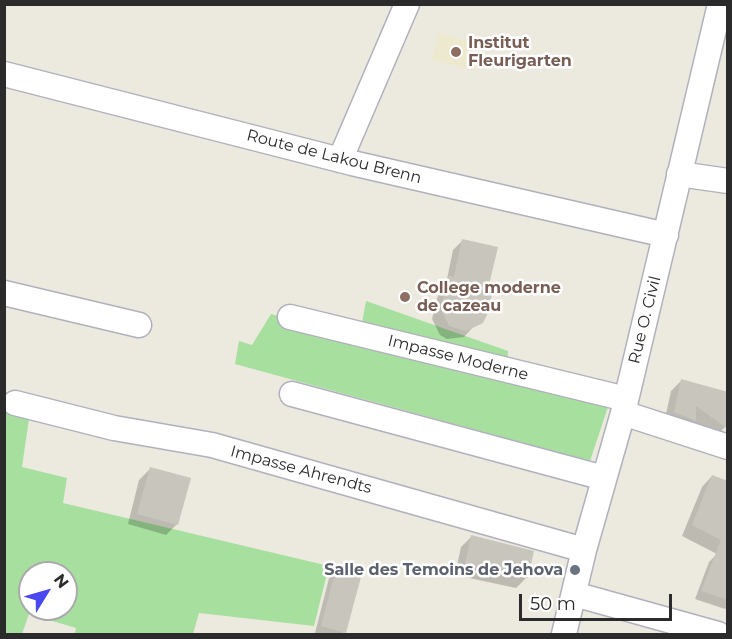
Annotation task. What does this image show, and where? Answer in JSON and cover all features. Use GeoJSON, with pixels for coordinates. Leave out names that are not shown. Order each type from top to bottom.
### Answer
{"type":"FeatureCollection","features":[{"type":"Feature","properties":{"kind":"street"},"geometry":{"type":"LineString","coordinates":[[340,160],[407,4]]}},
{"type":"Feature","properties":{"kind":"street","name":"Rue O. Civil"},"geometry":{"type":"LineString","coordinates":[[564,634],[584,550],[624,406],[720,4]]}},
{"type":"Feature","properties":{"kind":"street","name":"Route de Lakou Brenn"},"geometry":{"type":"LineString","coordinates":[[4,74],[340,160],[666,235]]}},
{"type":"Feature","properties":{"kind":"street"},"geometry":{"type":"LineString","coordinates":[[679,174],[728,181]]}},
{"type":"Feature","properties":{"kind":"street"},"geometry":{"type":"LineString","coordinates":[[4,293],[139,325]]}},
{"type":"Feature","properties":{"kind":"street","name":"Impasse Moderne"},"geometry":{"type":"LineString","coordinates":[[290,317],[624,406],[728,447]]}},
{"type":"Feature","properties":{"kind":"street"},"geometry":{"type":"LineString","coordinates":[[292,394],[604,478]]}},
{"type":"Feature","properties":{"kind":"street","name":"Impasse Ahrendts"},"geometry":{"type":"LineString","coordinates":[[15,403],[114,428],[212,445],[584,550]]}},
{"type":"Feature","properties":{"kind":"street"},"geometry":{"type":"LineString","coordinates":[[574,594],[718,634]]}},
{"type":"Feature","properties":{"kind":"shaded area","name":"Institut Fleurigarten"},"geometry":{"type":"Polygon","coordinates":[[[438,34],[480,44],[474,70],[432,60],[438,34]]]}},
{"type":"Feature","properties":{"kind":"green space"},"geometry":{"type":"Polygon","coordinates":[[[366,301],[508,351],[507,366],[611,398],[590,461],[235,364],[239,341],[252,345],[271,314],[359,339],[366,301]]]}},
{"type":"Feature","properties":{"kind":"green space"},"geometry":{"type":"Polygon","coordinates":[[[5,392],[32,398],[22,467],[67,478],[63,503],[329,566],[314,626],[199,613],[193,634],[75,634],[76,628],[52,621],[78,621],[78,561],[18,561],[18,621],[27,621],[22,634],[5,634],[5,392]]]}},
{"type":"Feature","properties":{"kind":"building"},"geometry":{"type":"Polygon","coordinates":[[[462,239],[498,247],[489,285],[494,286],[487,315],[483,323],[466,331],[449,326],[441,309],[449,276],[454,277],[462,239]]]}},
{"type":"Feature","properties":{"kind":"building"},"geometry":{"type":"Polygon","coordinates":[[[681,379],[728,392],[728,429],[696,406],[696,421],[674,412],[681,379]]]}},
{"type":"Feature","properties":{"kind":"building"},"geometry":{"type":"Polygon","coordinates":[[[150,467],[191,478],[178,525],[137,514],[150,467]]]}},
{"type":"Feature","properties":{"kind":"building"},"geometry":{"type":"Polygon","coordinates":[[[712,475],[728,481],[728,600],[701,591],[721,540],[692,525],[712,475]]]}},
{"type":"Feature","properties":{"kind":"building"},"geometry":{"type":"Polygon","coordinates":[[[471,535],[534,551],[528,578],[465,564],[471,535]]]}},
{"type":"Feature","properties":{"kind":"building"},"geometry":{"type":"Polygon","coordinates":[[[336,569],[361,577],[346,633],[321,626],[336,569]]]}},
{"type":"Feature","properties":{"kind":"place","name":"Institut Fleurigarten"},"geometry":{"type":"Point","coordinates":[456,52]}},
{"type":"Feature","properties":{"kind":"place","name":"College moderne de cazeau"},"geometry":{"type":"Point","coordinates":[405,297]}},
{"type":"Feature","properties":{"kind":"place","name":"Salle des Temoins de Jehova"},"geometry":{"type":"Point","coordinates":[575,570]}}]}
